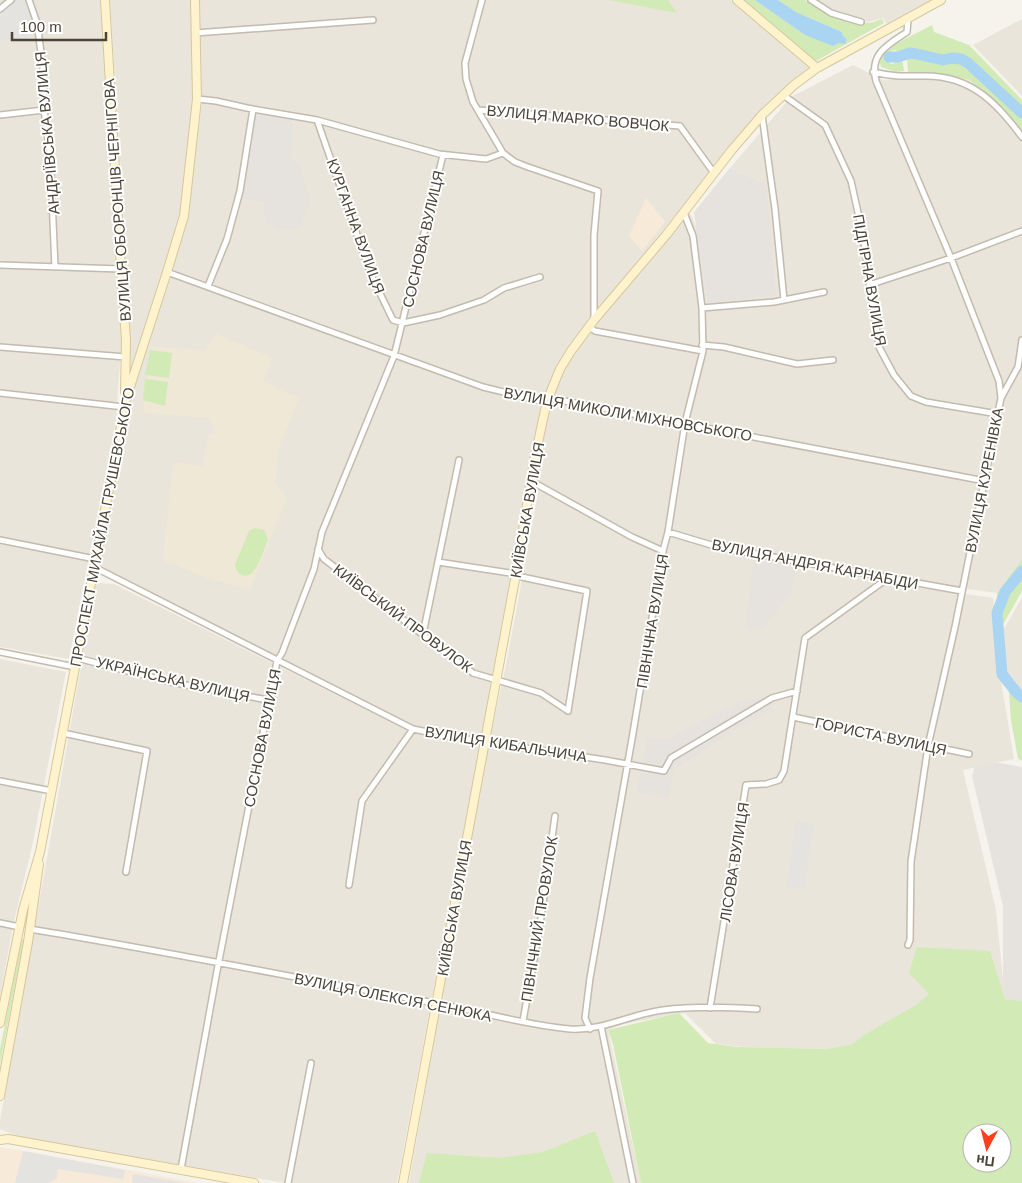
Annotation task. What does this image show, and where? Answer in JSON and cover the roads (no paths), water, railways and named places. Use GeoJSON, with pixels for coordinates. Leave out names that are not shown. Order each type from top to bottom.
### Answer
{"type":"FeatureCollection","features":[{"type":"Feature","properties":{"kind":"main road","name":"ВУЛИЦЯ ОБОРОНЦІВ ЧЕРНІГОВА"},"geometry":{"type":"LineString","coordinates":[[105,0],[126,340],[125,403]]}},
{"type":"Feature","properties":{"kind":"main road","name":"ПРОСПЕКТ МИХАЙЛА ГРУШЕВСЬКОГО"},"geometry":{"type":"LineString","coordinates":[[0,1023],[23,910],[40,852],[125,403],[184,216],[197,99],[195,0]]}},
{"type":"Feature","properties":{"kind":"main road"},"geometry":{"type":"LineString","coordinates":[[737,0],[817,68]]}},
{"type":"Feature","properties":{"kind":"main road","name":"КИЇВСЬКА ВУЛИЦЯ"},"geometry":{"type":"LineString","coordinates":[[403,1183],[495,679],[519,575],[531,482],[547,400],[560,369],[589,326],[684,213],[762,115],[783,95],[817,68],[941,0]]}},
{"type":"Feature","properties":{"kind":"main road"},"geometry":{"type":"LineString","coordinates":[[126,340],[135,345],[144,342]]}},
{"type":"Feature","properties":{"kind":"main road","name":"ПРОСПЕКТ МИХАЙЛА ГРУШЕВСЬКОГО"},"geometry":{"type":"LineString","coordinates":[[0,1096],[30,929],[38,880],[40,852]]}},
{"type":"Feature","properties":{"kind":"main road"},"geometry":{"type":"LineString","coordinates":[[20,927],[30,929]]}},
{"type":"Feature","properties":{"kind":"main road"},"geometry":{"type":"LineString","coordinates":[[0,1134],[4,1140],[254,1183]]}},
{"type":"Feature","properties":{"kind":"street"},"geometry":{"type":"LineString","coordinates":[[0,9],[11,0]]}},
{"type":"Feature","properties":{"kind":"street","name":"АНДРІЇВСЬКА ВУЛИЦЯ"},"geometry":{"type":"LineString","coordinates":[[29,0],[37,23],[42,58],[44,110],[50,152],[55,267]]}},
{"type":"Feature","properties":{"kind":"street"},"geometry":{"type":"LineString","coordinates":[[482,0],[465,63],[468,91],[503,153],[515,162],[528,168],[598,191],[594,235],[594,320]]}},
{"type":"Feature","properties":{"kind":"street"},"geometry":{"type":"LineString","coordinates":[[812,0],[832,13],[861,22]]}},
{"type":"Feature","properties":{"kind":"street"},"geometry":{"type":"LineString","coordinates":[[908,19],[908,32],[886,46],[878,54],[873,72],[888,76],[946,77],[962,81],[988,98],[1022,137]]}},
{"type":"Feature","properties":{"kind":"street"},"geometry":{"type":"LineString","coordinates":[[195,34],[373,20]]}},
{"type":"Feature","properties":{"kind":"street","name":"ВУЛИЦЯ КУРЕНІВКА"},"geometry":{"type":"LineString","coordinates":[[873,72],[951,258],[999,380],[1001,398],[928,746],[911,862],[910,940],[908,945]]}},
{"type":"Feature","properties":{"kind":"street","name":"ПІДГІРНА ВУЛИЦЯ"},"geometry":{"type":"LineString","coordinates":[[783,95],[825,125],[851,181],[863,235],[879,347],[894,374],[911,396],[926,402],[998,414]]}},
{"type":"Feature","properties":{"kind":"street"},"geometry":{"type":"LineString","coordinates":[[197,99],[317,120],[442,155],[486,159],[503,153]]}},
{"type":"Feature","properties":{"kind":"street"},"geometry":{"type":"LineString","coordinates":[[208,286],[227,238],[240,191],[253,109]]}},
{"type":"Feature","properties":{"kind":"street"},"geometry":{"type":"LineString","coordinates":[[0,115],[44,110]]}},
{"type":"Feature","properties":{"kind":"street","name":"ВУЛИЦЯ МАРКО ВОВЧОК"},"geometry":{"type":"LineString","coordinates":[[478,110],[680,126],[714,173]]}},
{"type":"Feature","properties":{"kind":"street"},"geometry":{"type":"LineString","coordinates":[[762,115],[775,209],[784,300]]}},
{"type":"Feature","properties":{"kind":"street","name":"КУРГАННА ВУЛИЦЯ"},"geometry":{"type":"LineString","coordinates":[[317,120],[371,275],[393,320],[403,324]]}},
{"type":"Feature","properties":{"kind":"street","name":"СОСНОВА ВУЛИЦЯ"},"geometry":{"type":"LineString","coordinates":[[181,1170],[218,963],[277,661],[282,653],[314,569],[322,532],[394,356],[442,155]]}},
{"type":"Feature","properties":{"kind":"street","name":"ПІВНІЧНА ВУЛИЦЯ"},"geometry":{"type":"LineString","coordinates":[[590,1029],[585,1018],[590,978],[663,551],[668,532],[685,423],[702,348],[702,308],[693,236],[684,213]]}},
{"type":"Feature","properties":{"kind":"street"},"geometry":{"type":"LineString","coordinates":[[869,286],[1022,231]]}},
{"type":"Feature","properties":{"kind":"street"},"geometry":{"type":"LineString","coordinates":[[0,265],[121,269]]}},
{"type":"Feature","properties":{"kind":"street","name":"ВУЛИЦЯ МИКОЛИ МІХНОВСЬКОГО"},"geometry":{"type":"LineString","coordinates":[[167,272],[483,387],[541,401],[554,399],[985,481]]}},
{"type":"Feature","properties":{"kind":"street","name":"СОСНОВА ВУЛИЦЯ"},"geometry":{"type":"LineString","coordinates":[[403,324],[440,315],[484,300],[504,288],[540,277]]}},
{"type":"Feature","properties":{"kind":"street"},"geometry":{"type":"LineString","coordinates":[[702,308],[784,300],[824,292]]}},
{"type":"Feature","properties":{"kind":"street"},"geometry":{"type":"LineString","coordinates":[[589,326],[595,331],[702,348],[724,348],[797,364],[833,360]]}},
{"type":"Feature","properties":{"kind":"street"},"geometry":{"type":"LineString","coordinates":[[1001,398],[1018,367],[1022,340]]}},
{"type":"Feature","properties":{"kind":"street"},"geometry":{"type":"LineString","coordinates":[[0,347],[126,356]]}},
{"type":"Feature","properties":{"kind":"street"},"geometry":{"type":"LineString","coordinates":[[0,393],[125,403]]}},
{"type":"Feature","properties":{"kind":"street"},"geometry":{"type":"LineString","coordinates":[[423,634],[459,460]]}},
{"type":"Feature","properties":{"kind":"street"},"geometry":{"type":"LineString","coordinates":[[531,482],[632,537],[663,551]]}},
{"type":"Feature","properties":{"kind":"street","name":"ВУЛИЦЯ АНДРІЯ КАРНАБІДИ"},"geometry":{"type":"LineString","coordinates":[[668,532],[718,548],[962,591]]}},
{"type":"Feature","properties":{"kind":"street"},"geometry":{"type":"LineString","coordinates":[[0,540],[95,559]]}},
{"type":"Feature","properties":{"kind":"street","name":"КИЇВСЬКИЙ ПРОВУЛОК"},"geometry":{"type":"LineString","coordinates":[[318,549],[324,559],[473,672],[541,693],[568,711],[587,591],[519,575]]}},
{"type":"Feature","properties":{"kind":"street"},"geometry":{"type":"LineString","coordinates":[[438,562],[519,575]]}},
{"type":"Feature","properties":{"kind":"street","name":"ВУЛИЦЯ КИБАЛЬЧИЧА"},"geometry":{"type":"LineString","coordinates":[[94,568],[413,729],[484,742],[664,771],[671,758],[772,698],[797,691]]}},
{"type":"Feature","properties":{"kind":"street","name":"ЛІСОВА ВУЛИЦЯ"},"geometry":{"type":"LineString","coordinates":[[710,1008],[746,785],[766,784],[779,780],[786,762],[805,638],[888,578]]}},
{"type":"Feature","properties":{"kind":"street"},"geometry":{"type":"LineString","coordinates":[[0,652],[75,667]]}},
{"type":"Feature","properties":{"kind":"street","name":"УКРАЇНСЬКА ВУЛИЦЯ"},"geometry":{"type":"LineString","coordinates":[[77,658],[170,682],[268,700]]}},
{"type":"Feature","properties":{"kind":"street","name":"ГОРИСТА ВУЛИЦЯ"},"geometry":{"type":"LineString","coordinates":[[794,718],[969,754]]}},
{"type":"Feature","properties":{"kind":"street"},"geometry":{"type":"LineString","coordinates":[[349,885],[362,801],[413,729]]}},
{"type":"Feature","properties":{"kind":"street"},"geometry":{"type":"LineString","coordinates":[[63,733],[147,751],[126,872]]}},
{"type":"Feature","properties":{"kind":"street"},"geometry":{"type":"LineString","coordinates":[[0,781],[52,791]]}},
{"type":"Feature","properties":{"kind":"street","name":"ПІВНІЧНИЙ ПРОВУЛОК"},"geometry":{"type":"LineString","coordinates":[[523,1022],[540,925],[555,816]]}},
{"type":"Feature","properties":{"kind":"street"},"geometry":{"type":"LineString","coordinates":[[0,924],[20,927]]}},
{"type":"Feature","properties":{"kind":"street","name":"ВУЛИЦЯ ОЛЕКСІЯ СЕНЮКА"},"geometry":{"type":"LineString","coordinates":[[30,929],[437,1004],[523,1022],[570,1029],[590,1029],[662,1010],[757,1009]]}},
{"type":"Feature","properties":{"kind":"street"},"geometry":{"type":"LineString","coordinates":[[601,1026],[633,1183]]}},
{"type":"Feature","properties":{"kind":"street"},"geometry":{"type":"LineString","coordinates":[[288,1183],[311,1063]]}},
{"type":"Feature","properties":{"kind":"water"},"geometry":{"type":"Polygon","coordinates":[[[755,0],[778,0],[796,12],[842,32],[843,36],[847,39],[845,44],[839,43],[833,46],[805,35],[755,0]]]}},
{"type":"Feature","properties":{"kind":"waterway"},"geometry":{"type":"LineString","coordinates":[[889,57],[898,57],[910,53],[943,60],[961,59],[968,63],[1022,113]]}},
{"type":"Feature","properties":{"kind":"waterway"},"geometry":{"type":"LineString","coordinates":[[1022,571],[1005,592],[997,613],[1002,674],[1022,697]]}}]}
